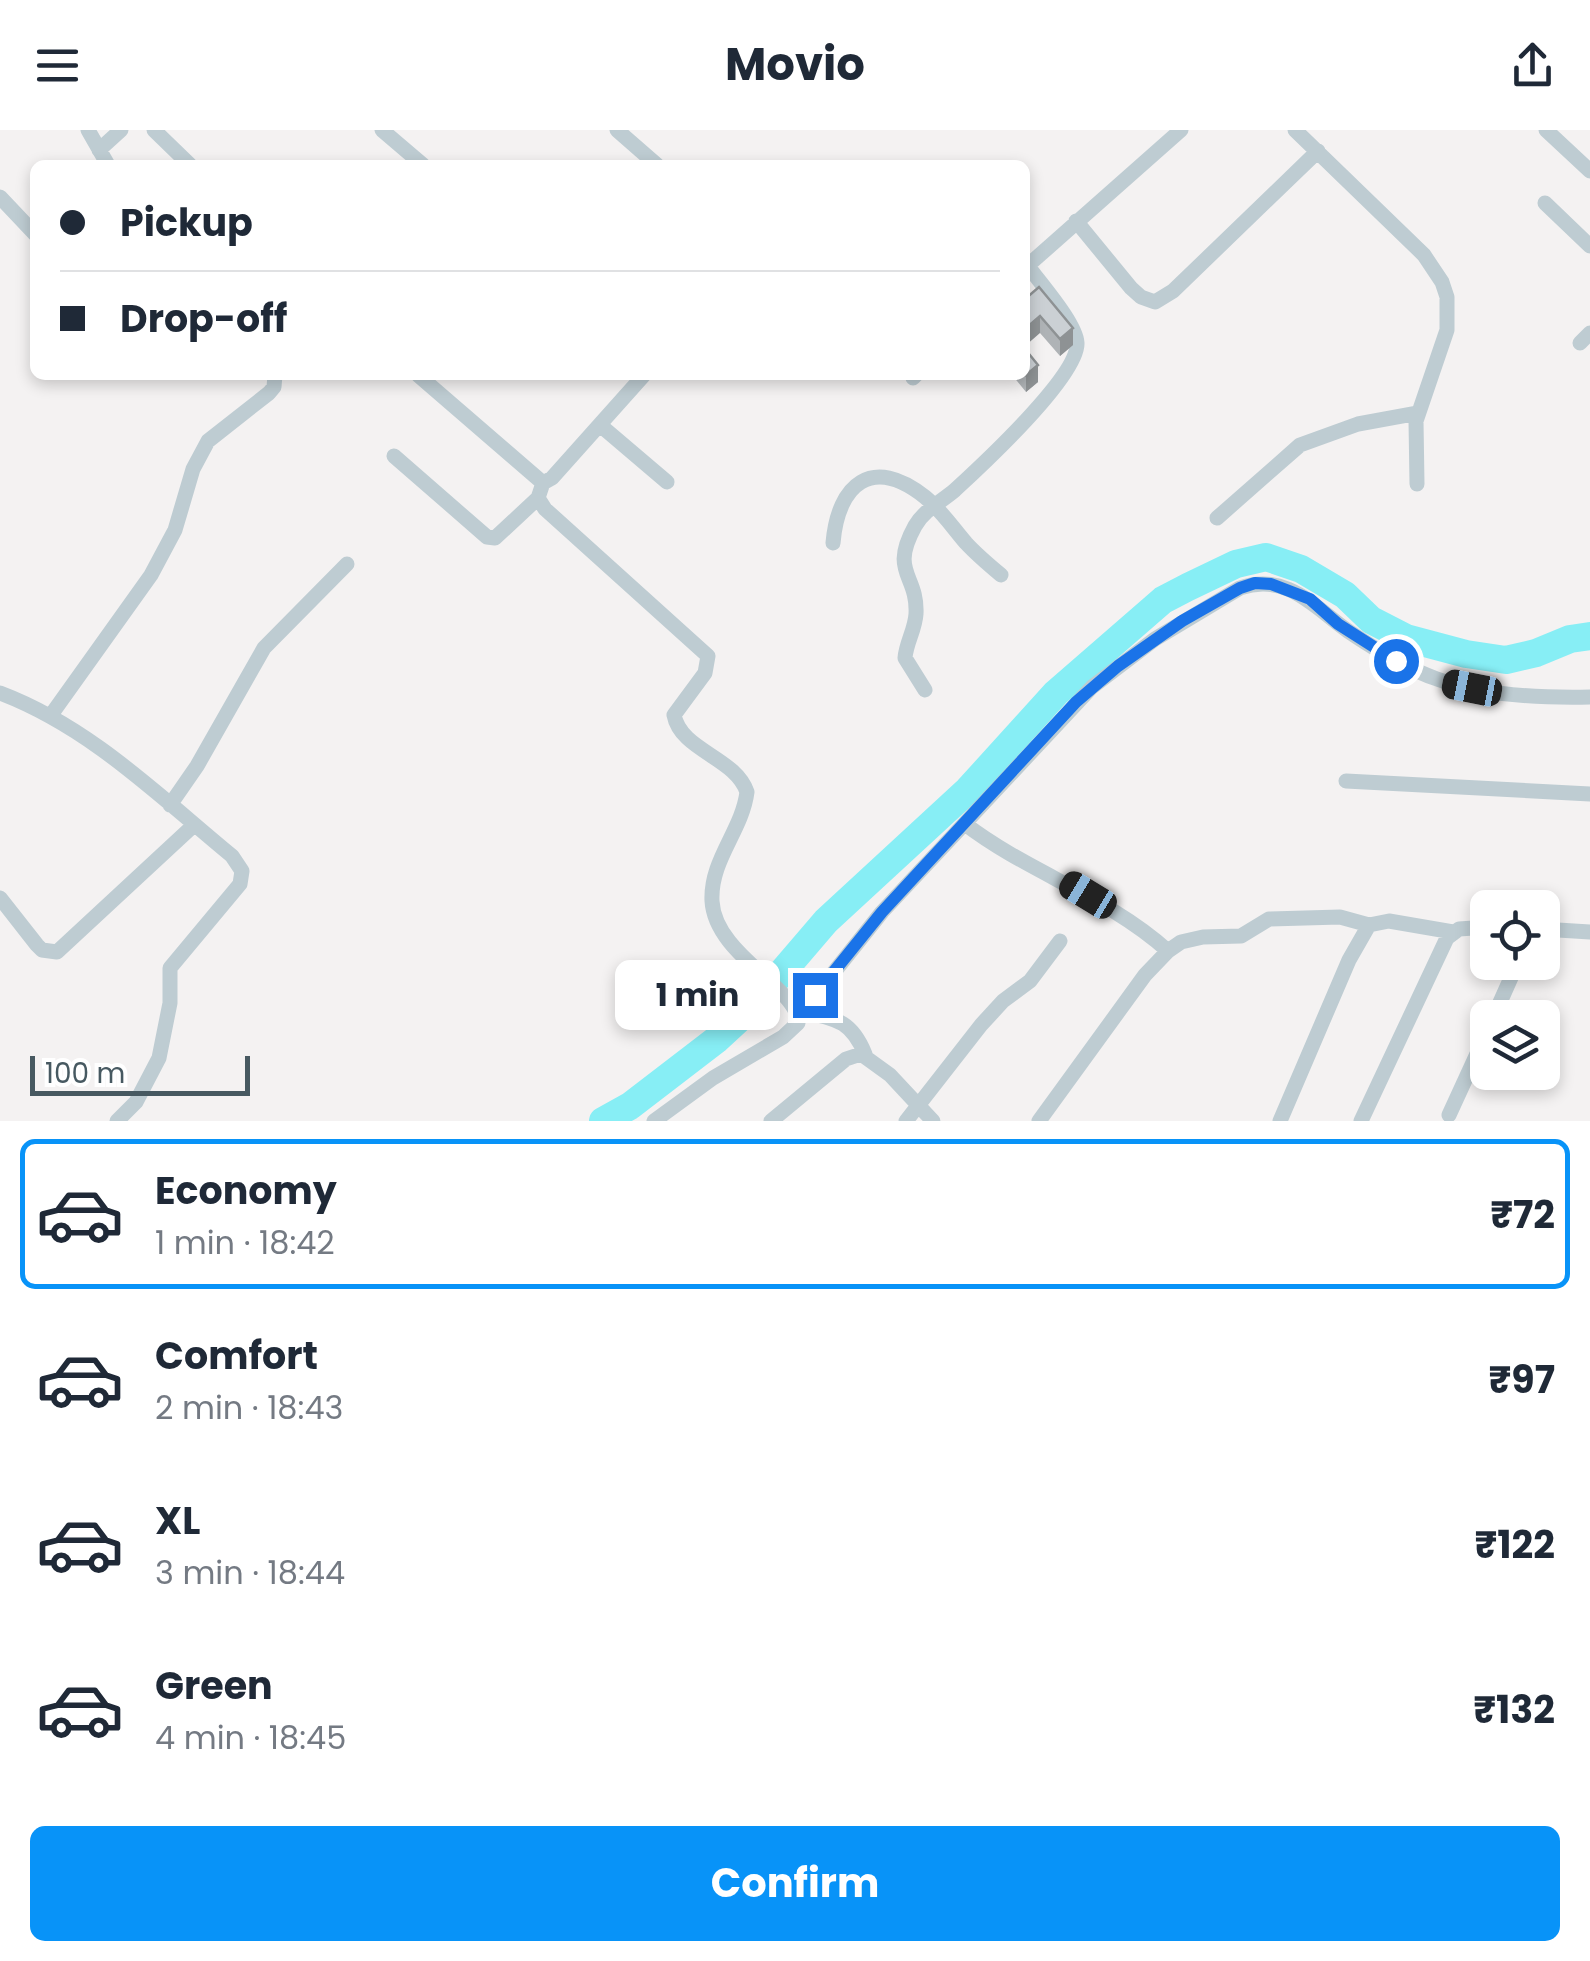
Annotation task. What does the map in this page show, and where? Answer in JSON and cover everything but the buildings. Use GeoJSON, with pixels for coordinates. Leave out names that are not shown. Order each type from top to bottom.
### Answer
{"type":"FeatureCollection","features":[{"type":"Feature","properties":{"kind":"street"},"geometry":{"type":"LineString","coordinates":[[88,130],[105,160]]}},
{"type":"Feature","properties":{"kind":"street"},"geometry":{"type":"LineString","coordinates":[[99,150],[121,130]]}},
{"type":"Feature","properties":{"kind":"street"},"geometry":{"type":"LineString","coordinates":[[154,130],[185,160]]}},
{"type":"Feature","properties":{"kind":"street"},"geometry":{"type":"LineString","coordinates":[[617,130],[650,160]]}},
{"type":"Feature","properties":{"kind":"street"},"geometry":{"type":"LineString","coordinates":[[1030,263],[1181,130]]}},
{"type":"Feature","properties":{"kind":"street"},"geometry":{"type":"LineString","coordinates":[[1295,130],[1424,255],[1442,282],[1446,330],[1418,413],[1414,441],[1416,484]]}},
{"type":"Feature","properties":{"kind":"street"},"geometry":{"type":"LineString","coordinates":[[1546,130],[1590,171]]}},
{"type":"Feature","properties":{"kind":"street"},"geometry":{"type":"LineString","coordinates":[[392,133],[418,160]]}},
{"type":"Feature","properties":{"kind":"street"},"geometry":{"type":"LineString","coordinates":[[1076,221],[1131,288],[1155,302],[1173,291],[1318,150]]}},
{"type":"Feature","properties":{"kind":"street"},"geometry":{"type":"LineString","coordinates":[[0,198],[30,229]]}},
{"type":"Feature","properties":{"kind":"street"},"geometry":{"type":"LineString","coordinates":[[1545,202],[1590,246]]}},
{"type":"Feature","properties":{"kind":"street"},"geometry":{"type":"LineString","coordinates":[[924,690],[904,658],[916,607],[902,557],[919,518],[969,477],[1043,401],[1061,380],[1075,354],[1073,332],[1030,273]]}},
{"type":"Feature","properties":{"kind":"street"},"geometry":{"type":"LineString","coordinates":[[51,715],[150,575],[175,530],[194,469],[208,442],[268,393],[276,380]]}},
{"type":"Feature","properties":{"kind":"street"},"geometry":{"type":"LineString","coordinates":[[423,380],[540,490],[545,509],[708,656],[705,673],[674,715],[678,729],[738,775],[746,792],[740,817],[717,866],[712,900],[715,918],[746,963],[801,1014],[843,1020],[860,1040],[865,1054],[890,1074],[933,1121]]}},
{"type":"Feature","properties":{"kind":"street"},"geometry":{"type":"LineString","coordinates":[[394,456],[487,537],[495,538],[640,380]]}},
{"type":"Feature","properties":{"kind":"street"},"geometry":{"type":"LineString","coordinates":[[1216,518],[1300,444],[1358,424],[1418,413]]}},
{"type":"Feature","properties":{"kind":"street"},"geometry":{"type":"LineString","coordinates":[[600,425],[668,482]]}},
{"type":"Feature","properties":{"kind":"street"},"geometry":{"type":"LineString","coordinates":[[833,544],[841,502],[864,480],[880,478],[903,484],[935,505],[967,544],[1001,575]]}},
{"type":"Feature","properties":{"kind":"street"},"geometry":{"type":"LineString","coordinates":[[170,805],[190,778],[264,648],[347,564]]}},
{"type":"Feature","properties":{"kind":"street"},"geometry":{"type":"LineString","coordinates":[[654,1121],[713,1078],[784,1038],[861,936],[1092,687],[1182,621],[1255,583],[1292,590],[1310,599],[1361,640],[1416,672],[1442,682],[1511,693],[1590,697]]}},
{"type":"Feature","properties":{"kind":"street"},"geometry":{"type":"LineString","coordinates":[[0,693],[51,715],[98,746],[232,856],[242,871],[240,884],[170,968],[170,1004],[158,1058],[136,1102],[117,1121]]}},
{"type":"Feature","properties":{"kind":"street"},"geometry":{"type":"LineString","coordinates":[[1346,782],[1590,794]]}},
{"type":"Feature","properties":{"kind":"street"},"geometry":{"type":"LineString","coordinates":[[964,824],[1122,915],[1168,950]]}},
{"type":"Feature","properties":{"kind":"street"},"geometry":{"type":"LineString","coordinates":[[0,898],[42,950],[57,952],[194,825]]}},
{"type":"Feature","properties":{"kind":"street"},"geometry":{"type":"LineString","coordinates":[[1039,1121],[1139,983],[1168,950],[1192,939],[1242,936],[1269,919],[1340,916],[1369,925],[1389,921],[1454,932],[1470,930]]}},
{"type":"Feature","properties":{"kind":"street"},"geometry":{"type":"LineString","coordinates":[[1280,1121],[1349,960],[1369,925]]}},
{"type":"Feature","properties":{"kind":"street"},"geometry":{"type":"LineString","coordinates":[[1560,930],[1590,932]]}},
{"type":"Feature","properties":{"kind":"street"},"geometry":{"type":"LineString","coordinates":[[1361,1121],[1444,944],[1454,932]]}},
{"type":"Feature","properties":{"kind":"street"},"geometry":{"type":"LineString","coordinates":[[906,1121],[981,1026],[1003,1001],[1030,981],[1060,941]]}},
{"type":"Feature","properties":{"kind":"street"},"geometry":{"type":"LineString","coordinates":[[771,1121],[846,1059],[865,1054]]}},
{"type":"Feature","properties":{"kind":"street"},"geometry":{"type":"LineString","coordinates":[[1448,1115],[1470,1068]]}},
{"type":"Feature","properties":{"kind":"waterway"},"geometry":{"type":"LineString","coordinates":[[603,1121],[630,1106],[716,1040],[755,1004],[826,921],[968,790],[1056,693],[1163,600],[1188,587],[1236,564],[1266,557],[1301,569],[1345,595],[1371,620],[1406,638],[1466,654],[1506,660],[1590,636]]}},
{"type":"Feature","properties":{"kind":"route"},"geometry":{"type":"LineString","coordinates":[[815,995],[882,912],[1076,702],[1118,666],[1182,621],[1240,588],[1255,583],[1271,584],[1310,599],[1338,624],[1396,661]]}}]}
